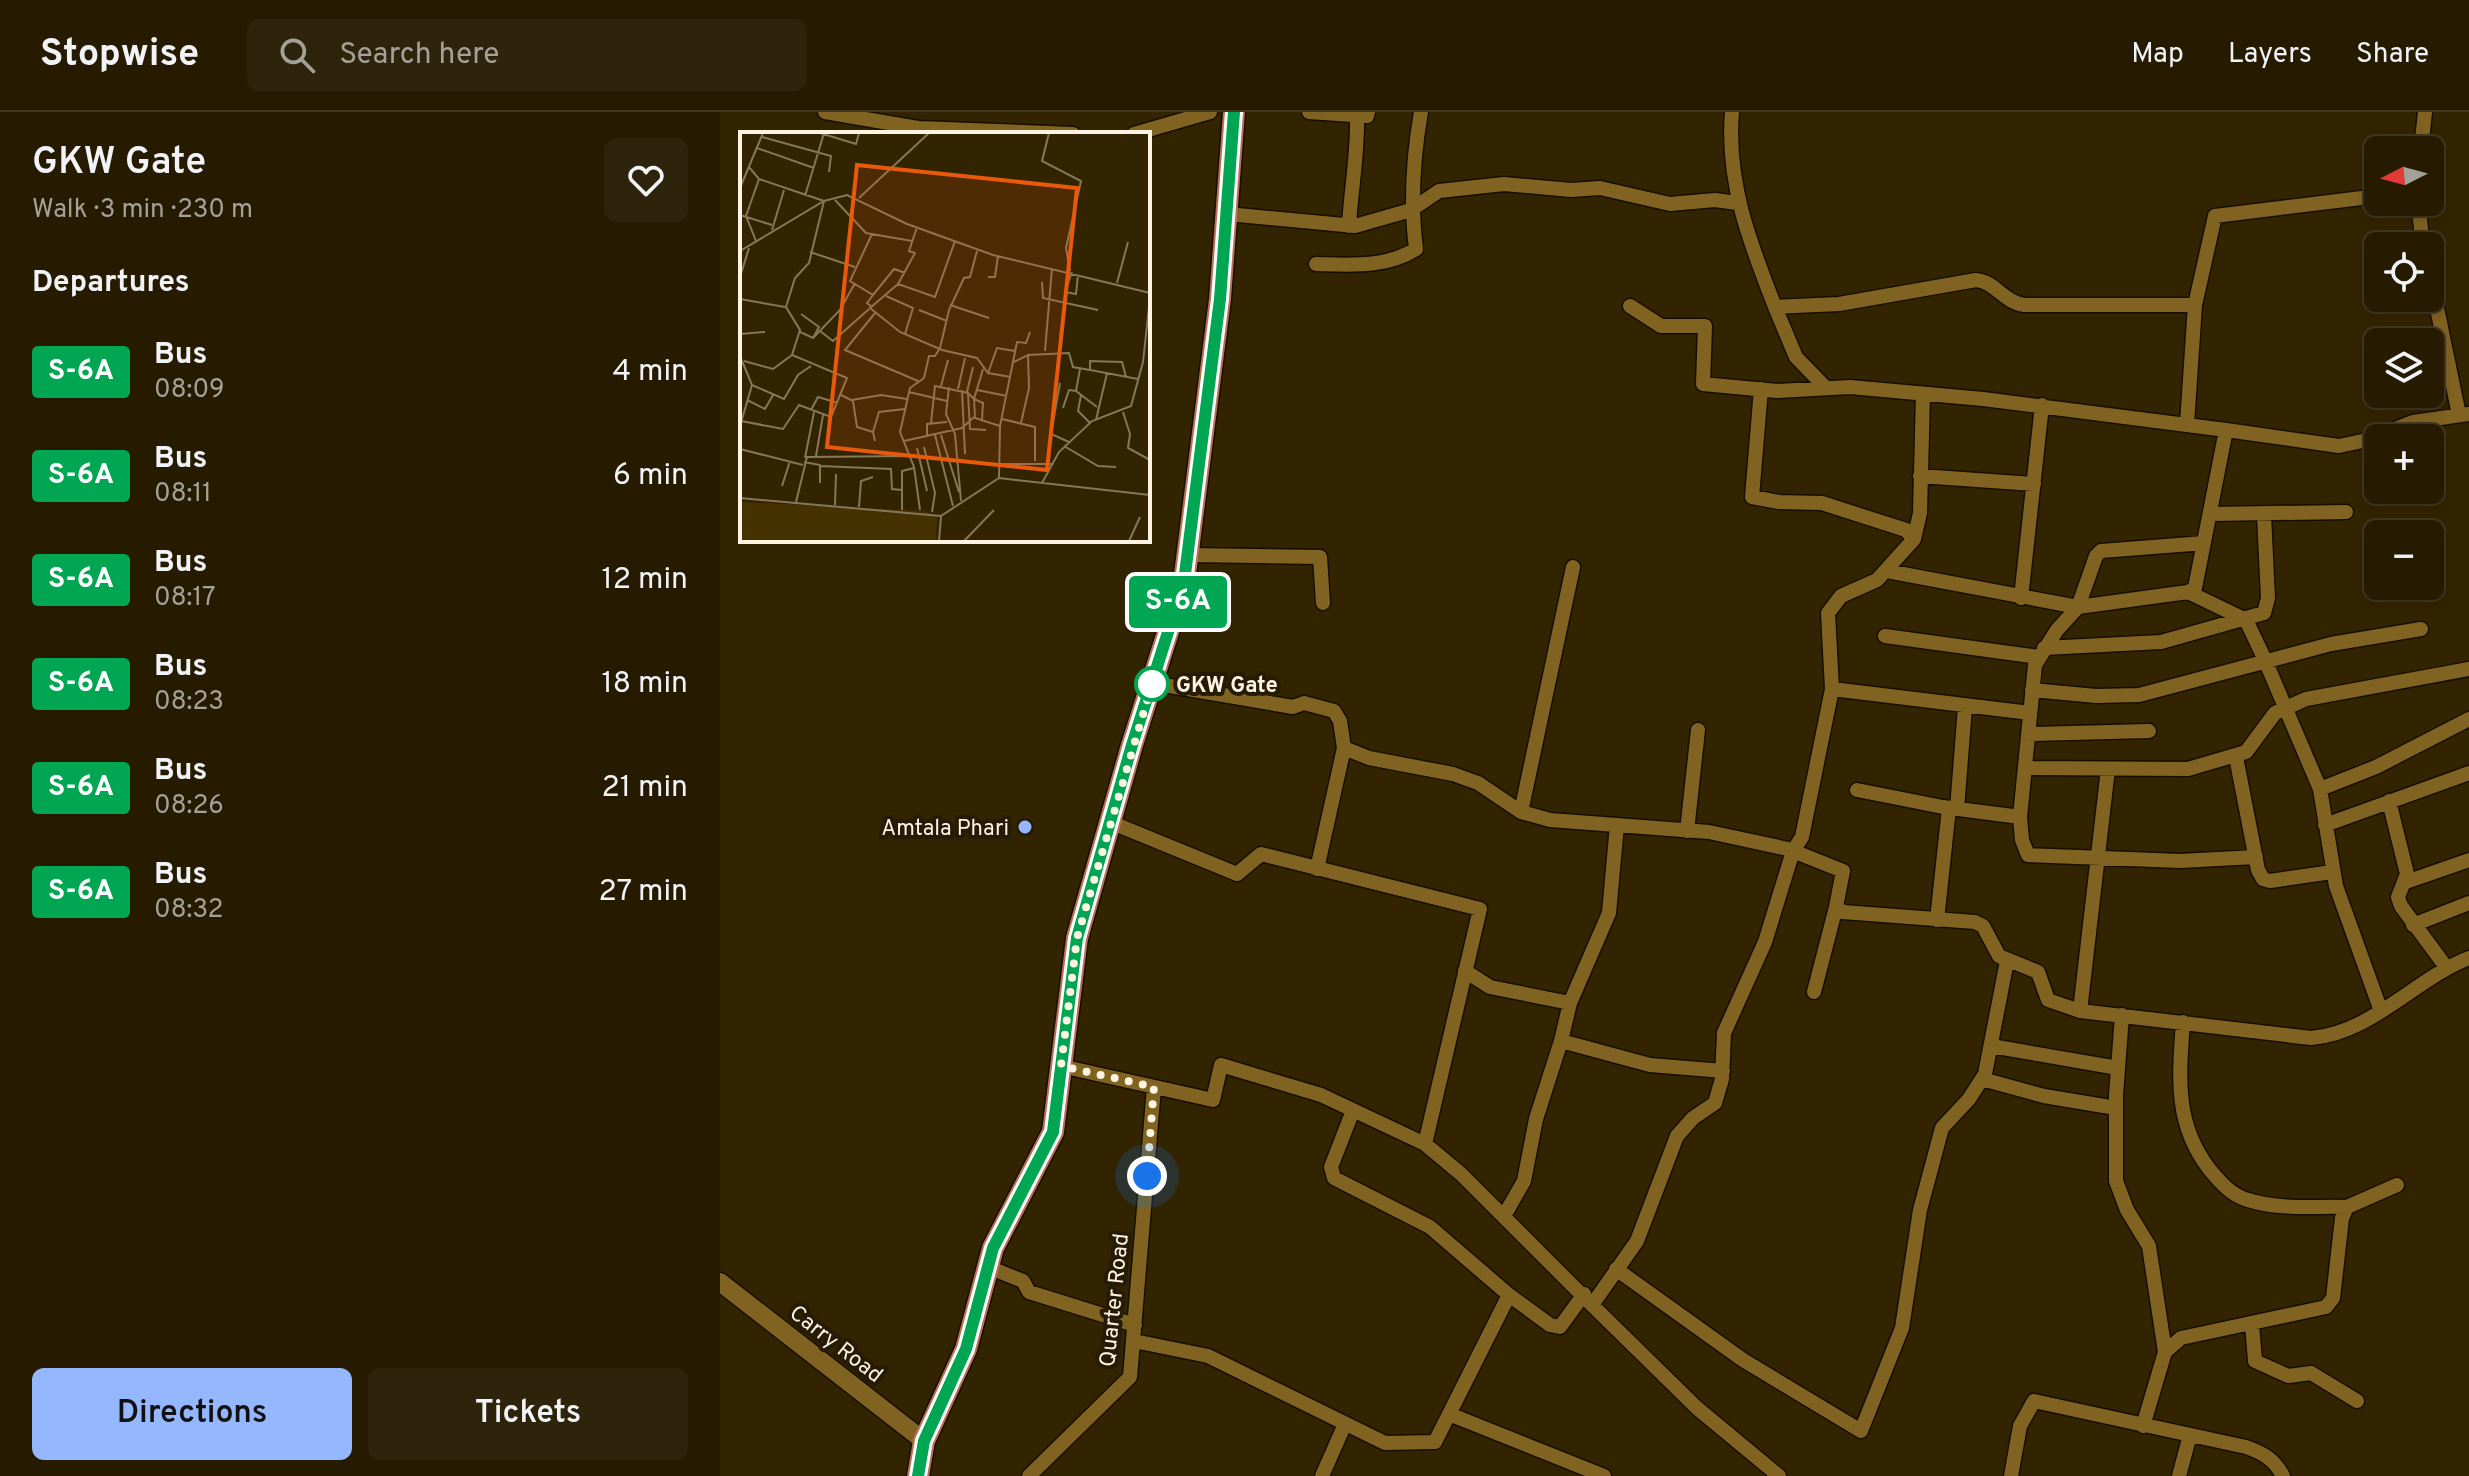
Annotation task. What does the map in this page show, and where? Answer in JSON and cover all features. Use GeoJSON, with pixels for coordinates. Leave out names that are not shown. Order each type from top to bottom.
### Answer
{"type":"FeatureCollection","features":[{"type":"Feature","properties":{"kind":"main road"},"geometry":{"type":"LineString","coordinates":[[918,1476],[924,1441],[966,1349],[993,1248],[1053,1132],[1077,938],[1184,582],[1220,299],[1234,112]]}},
{"type":"Feature","properties":{"kind":"main road","name":"Carry Road"},"geometry":{"type":"LineString","coordinates":[[720,1282],[924,1441]]}},
{"type":"Feature","properties":{"kind":"street"},"geometry":{"type":"LineString","coordinates":[[825,112],[918,128],[1021,132]]}},
{"type":"Feature","properties":{"kind":"street"},"geometry":{"type":"LineString","coordinates":[[1141,132],[1210,112]]}},
{"type":"Feature","properties":{"kind":"street"},"geometry":{"type":"LineString","coordinates":[[1309,112],[1362,114],[1358,159],[1352,178],[1349,226]]}},
{"type":"Feature","properties":{"kind":"street"},"geometry":{"type":"LineString","coordinates":[[1316,264],[1361,265],[1400,259],[1416,249],[1411,210],[1413,155],[1421,112]]}},
{"type":"Feature","properties":{"kind":"street"},"geometry":{"type":"LineString","coordinates":[[1732,112],[1729,142],[1737,203],[1796,357],[1826,388]]}},
{"type":"Feature","properties":{"kind":"street"},"geometry":{"type":"LineString","coordinates":[[2422,136],[2425,112]]}},
{"type":"Feature","properties":{"kind":"street"},"geometry":{"type":"LineString","coordinates":[[1227,214],[1349,226],[1385,220],[1411,210],[1439,191],[1504,184],[1571,190],[1600,188],[1670,204],[1715,200],[1737,203]]}},
{"type":"Feature","properties":{"kind":"street"},"geometry":{"type":"LineString","coordinates":[[2187,424],[2195,305],[2215,216],[2364,198]]}},
{"type":"Feature","properties":{"kind":"street"},"geometry":{"type":"LineString","coordinates":[[1775,307],[1839,304],[1976,280],[1986,281],[2006,299],[2024,305],[2120,302],[2195,305]]}},
{"type":"Feature","properties":{"kind":"street"},"geometry":{"type":"LineString","coordinates":[[1630,306],[1661,326],[1705,326],[1703,384],[1923,394],[2042,405],[2339,446],[2367,440],[2413,422],[2464,415],[2439,312]]}},
{"type":"Feature","properties":{"kind":"street"},"geometry":{"type":"LineString","coordinates":[[1761,389],[1752,497],[1779,502],[1822,503],[1906,530],[1914,539]]}},
{"type":"Feature","properties":{"kind":"street"},"geometry":{"type":"LineString","coordinates":[[1352,1113],[1331,1167],[1334,1178],[1430,1227],[1509,1295],[1550,1325],[1560,1327],[1616,1269],[1637,1241],[1677,1136],[1693,1118],[1715,1103],[1723,1071],[1724,1033],[1765,942],[1793,851],[1802,837],[1832,689],[1828,613],[1841,596],[1877,580],[1914,539],[1920,513],[1923,394]]}},
{"type":"Feature","properties":{"kind":"street"},"geometry":{"type":"LineString","coordinates":[[2021,598],[2042,405]]}},
{"type":"Feature","properties":{"kind":"street"},"geometry":{"type":"LineString","coordinates":[[2188,592],[2199,578],[2226,430]]}},
{"type":"Feature","properties":{"kind":"street"},"geometry":{"type":"LineString","coordinates":[[1920,476],[2034,484]]}},
{"type":"Feature","properties":{"kind":"street"},"geometry":{"type":"LineString","coordinates":[[2210,514],[2346,512]]}},
{"type":"Feature","properties":{"kind":"street"},"geometry":{"type":"LineString","coordinates":[[1885,636],[2042,652],[2161,642],[2246,620],[2264,613],[2267,607],[2264,515]]}},
{"type":"Feature","properties":{"kind":"street"},"geometry":{"type":"LineString","coordinates":[[2204,543],[2101,551],[2096,556],[2078,607],[2042,652],[2032,690],[2020,817],[2022,840],[2028,855],[2256,857]]}},
{"type":"Feature","properties":{"kind":"street"},"geometry":{"type":"LineString","coordinates":[[1188,555],[1320,557],[1323,603]]}},
{"type":"Feature","properties":{"kind":"street"},"geometry":{"type":"LineString","coordinates":[[1521,812],[1573,567]]}},
{"type":"Feature","properties":{"kind":"street"},"geometry":{"type":"LineString","coordinates":[[1887,571],[2078,607],[2188,592],[2246,620],[2320,789],[2332,872],[2381,1011]]}},
{"type":"Feature","properties":{"kind":"street"},"geometry":{"type":"LineString","coordinates":[[2032,690],[2096,696],[2139,695],[2331,644],[2421,629]]}},
{"type":"Feature","properties":{"kind":"street"},"geometry":{"type":"LineString","coordinates":[[2025,768],[2188,769],[2236,757],[2255,745],[2266,722],[2286,707],[2330,694],[2469,669]]}},
{"type":"Feature","properties":{"kind":"street"},"geometry":{"type":"LineString","coordinates":[[1152,683],[1293,707],[1304,703],[1334,711],[1340,721],[1344,748],[1317,869]]}},
{"type":"Feature","properties":{"kind":"street"},"geometry":{"type":"LineString","coordinates":[[1832,689],[2030,713]]}},
{"type":"Feature","properties":{"kind":"street"},"geometry":{"type":"LineString","coordinates":[[1937,920],[1965,707]]}},
{"type":"Feature","properties":{"kind":"street"},"geometry":{"type":"LineString","coordinates":[[2320,789],[2376,767],[2469,719]]}},
{"type":"Feature","properties":{"kind":"street"},"geometry":{"type":"LineString","coordinates":[[1687,831],[1698,730]]}},
{"type":"Feature","properties":{"kind":"street"},"geometry":{"type":"LineString","coordinates":[[2028,734],[2149,731]]}},
{"type":"Feature","properties":{"kind":"street"},"geometry":{"type":"LineString","coordinates":[[1344,748],[1369,758],[1453,774],[1478,783],[1521,812],[1550,820],[1687,831],[1793,851],[1843,871],[1814,992]]}},
{"type":"Feature","properties":{"kind":"street"},"geometry":{"type":"LineString","coordinates":[[2236,757],[2263,879],[2270,881],[2332,872]]}},
{"type":"Feature","properties":{"kind":"street"},"geometry":{"type":"LineString","coordinates":[[2080,1011],[2108,769]]}},
{"type":"Feature","properties":{"kind":"street"},"geometry":{"type":"LineString","coordinates":[[2325,825],[2469,773]]}},
{"type":"Feature","properties":{"kind":"street"},"geometry":{"type":"LineString","coordinates":[[1857,790],[2020,817]]}},
{"type":"Feature","properties":{"kind":"street"},"geometry":{"type":"LineString","coordinates":[[2389,801],[2406,867],[2406,882],[2398,897],[2413,925],[2446,967]]}},
{"type":"Feature","properties":{"kind":"street"},"geometry":{"type":"LineString","coordinates":[[1110,822],[1237,874],[1261,854],[1480,909],[1425,1144]]}},
{"type":"Feature","properties":{"kind":"street"},"geometry":{"type":"LineString","coordinates":[[1504,1216],[1524,1181],[1536,1119],[1570,1003],[1609,913],[1617,825]]}},
{"type":"Feature","properties":{"kind":"street"},"geometry":{"type":"LineString","coordinates":[[2406,882],[2469,860]]}},
{"type":"Feature","properties":{"kind":"street"},"geometry":{"type":"LineString","coordinates":[[2413,925],[2469,903]]}},
{"type":"Feature","properties":{"kind":"street"},"geometry":{"type":"LineString","coordinates":[[1836,907],[1843,912],[1983,926],[1999,956],[2007,961],[2026,964],[2038,972],[2053,1004],[2080,1011],[2311,1038],[2338,1033],[2381,1011],[2446,967],[2469,960]]}},
{"type":"Feature","properties":{"kind":"street"},"geometry":{"type":"LineString","coordinates":[[1616,1269],[1743,1360],[1861,1431],[1902,1328],[1920,1210],[1942,1128],[1969,1099],[1982,1079],[2007,961]]}},
{"type":"Feature","properties":{"kind":"street"},"geometry":{"type":"LineString","coordinates":[[1465,971],[1490,987],[1570,1003]]}},
{"type":"Feature","properties":{"kind":"street"},"geometry":{"type":"LineString","coordinates":[[2122,1015],[2116,1108],[2116,1181],[2127,1210],[2149,1246],[2165,1352],[2143,1426]]}},
{"type":"Feature","properties":{"kind":"street"},"geometry":{"type":"LineString","coordinates":[[2183,1022],[2178,1095],[2184,1123],[2197,1153],[2221,1184],[2249,1201],[2274,1205],[2347,1207],[2397,1185]]}},
{"type":"Feature","properties":{"kind":"street"},"geometry":{"type":"LineString","coordinates":[[1561,1041],[1650,1065],[1723,1071]]}},
{"type":"Feature","properties":{"kind":"street"},"geometry":{"type":"LineString","coordinates":[[1991,1046],[2118,1068]]}},
{"type":"Feature","properties":{"kind":"street"},"geometry":{"type":"LineString","coordinates":[[1061,1066],[1213,1100],[1221,1065],[1321,1095],[1352,1113],[1425,1144],[1504,1216],[1697,1408],[1779,1476]]}},
{"type":"Feature","properties":{"kind":"street"},"geometry":{"type":"LineString","coordinates":[[1982,1079],[2044,1096],[2116,1108]]}},
{"type":"Feature","properties":{"kind":"street","name":"Quarter Road"},"geometry":{"type":"LineString","coordinates":[[1029,1476],[1130,1377],[1154,1087]]}},
{"type":"Feature","properties":{"kind":"street"},"geometry":{"type":"LineString","coordinates":[[2165,1352],[2181,1338],[2326,1307],[2333,1298],[2342,1218],[2347,1207]]}},
{"type":"Feature","properties":{"kind":"street"},"geometry":{"type":"LineString","coordinates":[[988,1267],[1023,1281],[1029,1292],[1135,1325]]}},
{"type":"Feature","properties":{"kind":"street"},"geometry":{"type":"LineString","coordinates":[[1134,1341],[1208,1356],[1385,1443],[1435,1442],[1509,1295]]}},
{"type":"Feature","properties":{"kind":"street"},"geometry":{"type":"LineString","coordinates":[[2252,1324],[2255,1361],[2288,1376],[2311,1373],[2357,1401]]}},
{"type":"Feature","properties":{"kind":"street"},"geometry":{"type":"LineString","coordinates":[[2011,1476],[2020,1426],[2034,1401],[2263,1453],[2276,1463],[2283,1476]]}},
{"type":"Feature","properties":{"kind":"street"},"geometry":{"type":"LineString","coordinates":[[1449,1414],[1604,1476]]}},
{"type":"Feature","properties":{"kind":"street"},"geometry":{"type":"LineString","coordinates":[[1322,1476],[1345,1424]]}},
{"type":"Feature","properties":{"kind":"street"},"geometry":{"type":"LineString","coordinates":[[2179,1476],[2190,1435]]}},
{"type":"Feature","properties":{"kind":"bus line","name":"S-6A"},"geometry":{"type":"LineString","coordinates":[[918,1476],[924,1441],[966,1349],[993,1248],[1053,1132],[1077,938],[1132,745],[1184,582],[1220,299],[1234,112]]}},
{"type":"Feature","properties":{"kind":"place","name":"GKW Gate"},"geometry":{"type":"Point","coordinates":[1152,684]}},
{"type":"Feature","properties":{"kind":"place","name":"Amtala Phari"},"geometry":{"type":"Point","coordinates":[1025,827]}},
{"type":"Feature","properties":{"kind":"route"},"geometry":{"type":"LineString","coordinates":[[1147,1176],[1154,1087],[1061,1066],[1077,938],[1152,684]]}}]}
